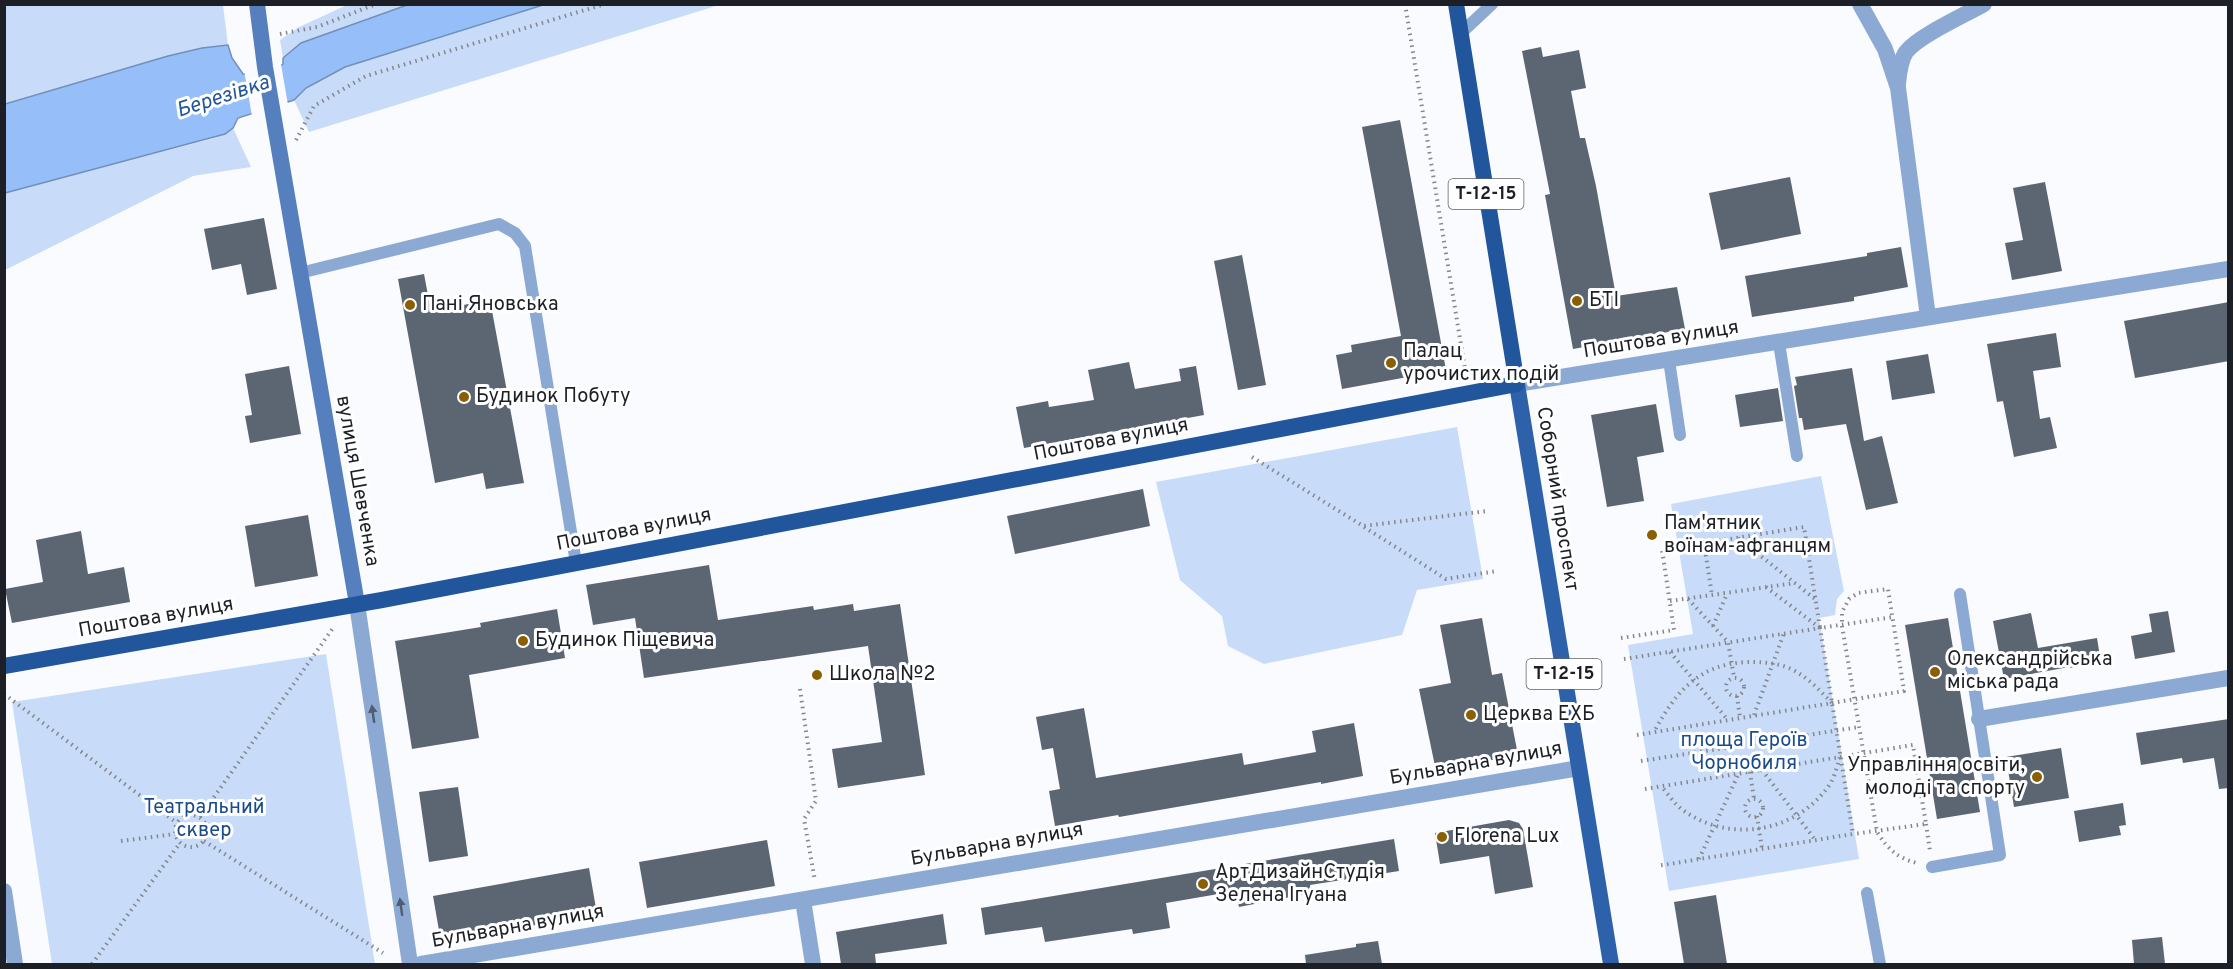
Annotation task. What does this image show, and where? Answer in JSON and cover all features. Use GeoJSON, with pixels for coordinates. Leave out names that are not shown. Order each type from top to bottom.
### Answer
{"type":"FeatureCollection","features":[{"type":"Feature","properties":{"kind":"highway","name":"Соборний проспект"},"geometry":{"type":"LineString","coordinates":[[1456,4],[1517,384]]}},
{"type":"Feature","properties":{"kind":"highway","name":"Поштова вулиця"},"geometry":{"type":"LineString","coordinates":[[4,666],[357,604],[1517,384]]}},
{"type":"Feature","properties":{"kind":"main road","name":"вулиця Шевченка"},"geometry":{"type":"LineString","coordinates":[[257,4],[265,67],[286,143],[300,273],[357,604]]}},
{"type":"Feature","properties":{"kind":"main road","name":"Соборний проспект"},"geometry":{"type":"LineString","coordinates":[[1517,384],[1611,964]]}},
{"type":"Feature","properties":{"kind":"street"},"geometry":{"type":"LineString","coordinates":[[1860,4],[1885,50],[1898,88],[1928,317]]}},
{"type":"Feature","properties":{"kind":"street"},"geometry":{"type":"LineString","coordinates":[[1898,88],[1900,66],[1906,52],[1918,42],[1984,4]]}},
{"type":"Feature","properties":{"kind":"street","name":"Поштова вулиця"},"geometry":{"type":"LineString","coordinates":[[1517,384],[2229,269]]}},
{"type":"Feature","properties":{"kind":"street","name":"вулиця Шевченка"},"geometry":{"type":"LineString","coordinates":[[357,604],[410,964]]}},
{"type":"Feature","properties":{"kind":"street"},"geometry":{"type":"LineString","coordinates":[[1979,719],[2229,678]]}},
{"type":"Feature","properties":{"kind":"street","name":"Бульварна вулиця"},"geometry":{"type":"LineString","coordinates":[[421,964],[1579,768]]}},
{"type":"Feature","properties":{"kind":"street"},"geometry":{"type":"LineString","coordinates":[[4,891],[15,964]]}},
{"type":"Feature","properties":{"kind":"street"},"geometry":{"type":"LineString","coordinates":[[803,900],[813,964]]}},
{"type":"Feature","properties":{"kind":"lane"},"geometry":{"type":"LineString","coordinates":[[1460,34],[1492,4]]}},
{"type":"Feature","properties":{"kind":"lane"},"geometry":{"type":"LineString","coordinates":[[300,273],[499,224],[515,232],[525,246],[576,562]]}},
{"type":"Feature","properties":{"kind":"lane"},"geometry":{"type":"LineString","coordinates":[[1779,343],[1797,456]]}},
{"type":"Feature","properties":{"kind":"lane"},"geometry":{"type":"LineString","coordinates":[[1670,360],[1680,435]]}},
{"type":"Feature","properties":{"kind":"lane"},"geometry":{"type":"LineString","coordinates":[[1932,867],[2000,855],[1960,594]]}},
{"type":"Feature","properties":{"kind":"lane"},"geometry":{"type":"LineString","coordinates":[[1867,893],[1880,964]]}},
{"type":"Feature","properties":{"kind":"path"},"geometry":{"type":"LineString","coordinates":[[280,34],[317,27],[376,4]]}},
{"type":"Feature","properties":{"kind":"path"},"geometry":{"type":"LineString","coordinates":[[286,143],[314,106],[366,76],[605,4]]}},
{"type":"Feature","properties":{"kind":"path"},"geometry":{"type":"LineString","coordinates":[[1405,4],[1465,369]]}},
{"type":"Feature","properties":{"kind":"path"},"geometry":{"type":"LineString","coordinates":[[1252,457],[1446,579],[1497,571]]}},
{"type":"Feature","properties":{"kind":"path"},"geometry":{"type":"LineString","coordinates":[[1363,526],[1487,511]]}},
{"type":"Feature","properties":{"kind":"path"},"geometry":{"type":"LineString","coordinates":[[1621,638],[1674,630],[1662,550],[1804,527],[1853,834]]}},
{"type":"Feature","properties":{"kind":"path"},"geometry":{"type":"LineString","coordinates":[[1738,538],[1815,599]]}},
{"type":"Feature","properties":{"kind":"path"},"geometry":{"type":"LineString","coordinates":[[1704,543],[1712,595]]}},
{"type":"Feature","properties":{"kind":"path"},"geometry":{"type":"LineString","coordinates":[[1670,601],[1795,583]]}},
{"type":"Feature","properties":{"kind":"path"},"geometry":{"type":"LineString","coordinates":[[1766,588],[1820,628]]}},
{"type":"Feature","properties":{"kind":"path"},"geometry":{"type":"LineString","coordinates":[[1637,735],[1754,716],[1854,699],[1904,691],[1888,588],[1858,593],[1849,599],[1842,612],[1842,626],[1854,699],[1864,753],[1877,832],[1885,844],[1902,859],[1932,867],[1913,745],[1864,753],[1762,770],[1749,772],[1662,787],[1645,789]]}},
{"type":"Feature","properties":{"kind":"path"},"geometry":{"type":"LineString","coordinates":[[1713,626],[1727,593]]}},
{"type":"Feature","properties":{"kind":"path"},"geometry":{"type":"LineString","coordinates":[[1688,599],[1728,642],[1734,677]]}},
{"type":"Feature","properties":{"kind":"path"},"geometry":{"type":"LineString","coordinates":[[1624,659],[1893,617]]}},
{"type":"Feature","properties":{"kind":"path"},"geometry":{"type":"LineString","coordinates":[[200,817],[333,628]]}},
{"type":"Feature","properties":{"kind":"path"},"geometry":{"type":"LineString","coordinates":[[1754,716],[1784,633]]}},
{"type":"Feature","properties":{"kind":"path"},"geometry":{"type":"LineString","coordinates":[[1670,651],[1727,720]]}},
{"type":"Feature","properties":{"kind":"path"},"geometry":{"type":"LineString","coordinates":[[1654,732],[1668,707],[1693,680],[1706,671],[1731,663],[1773,664],[1793,670],[1812,683],[1832,703]]}},
{"type":"Feature","properties":{"kind":"path"},"geometry":{"type":"LineString","coordinates":[[1734,677],[1740,679],[1744,684],[1743,692],[1737,696],[1729,694],[1726,688],[1727,682],[1734,677]]}},
{"type":"Feature","properties":{"kind":"path"},"geometry":{"type":"LineString","coordinates":[[800,689],[816,801],[804,819],[816,882]]}},
{"type":"Feature","properties":{"kind":"path"},"geometry":{"type":"LineString","coordinates":[[4,694],[177,823]]}},
{"type":"Feature","properties":{"kind":"path"},"geometry":{"type":"LineString","coordinates":[[1737,696],[1740,718]]}},
{"type":"Feature","properties":{"kind":"path"},"geometry":{"type":"LineString","coordinates":[[1641,761],[1859,727]]}},
{"type":"Feature","properties":{"kind":"path"},"geometry":{"type":"LineString","coordinates":[[1662,787],[1683,810],[1714,826],[1733,831],[1759,830],[1797,816],[1814,804],[1829,785],[1840,757]]}},
{"type":"Feature","properties":{"kind":"path"},"geometry":{"type":"LineString","coordinates":[[1762,770],[1816,841]]}},
{"type":"Feature","properties":{"kind":"path"},"geometry":{"type":"LineString","coordinates":[[1749,772],[1754,799]]}},
{"type":"Feature","properties":{"kind":"path"},"geometry":{"type":"LineString","coordinates":[[1699,859],[1738,774]]}},
{"type":"Feature","properties":{"kind":"path"},"geometry":{"type":"LineString","coordinates":[[1754,799],[1760,801],[1763,806],[1762,812],[1757,816],[1749,815],[1746,810],[1748,802],[1754,799]]}},
{"type":"Feature","properties":{"kind":"path"},"geometry":{"type":"LineString","coordinates":[[184,816],[200,817],[207,826],[204,841],[195,847],[180,843],[175,834],[177,823],[184,816]]}},
{"type":"Feature","properties":{"kind":"path"},"geometry":{"type":"LineString","coordinates":[[1757,816],[1762,849]]}},
{"type":"Feature","properties":{"kind":"path"},"geometry":{"type":"LineString","coordinates":[[1657,866],[1926,824]]}},
{"type":"Feature","properties":{"kind":"path"},"geometry":{"type":"LineString","coordinates":[[121,841],[175,834]]}},
{"type":"Feature","properties":{"kind":"path"},"geometry":{"type":"LineString","coordinates":[[204,841],[383,953]]}},
{"type":"Feature","properties":{"kind":"path"},"geometry":{"type":"LineString","coordinates":[[92,964],[180,843]]}},
{"type":"Feature","properties":{"kind":"green space"},"geometry":{"type":"Polygon","coordinates":[[[5,5],[223,5],[228,45],[168,56],[5,104],[5,5]]]}},
{"type":"Feature","properties":{"kind":"green space"},"geometry":{"type":"Polygon","coordinates":[[[347,5],[407,5],[301,43],[283,58],[280,40],[299,27],[347,5]]]}},
{"type":"Feature","properties":{"kind":"green space"},"geometry":{"type":"Polygon","coordinates":[[[543,5],[719,5],[309,132],[294,100],[306,88],[345,67],[543,5]]]}},
{"type":"Feature","properties":{"kind":"green space"},"geometry":{"type":"Polygon","coordinates":[[[233,128],[251,167],[193,176],[5,270],[5,193],[211,139],[233,128]]]}},
{"type":"Feature","properties":{"kind":"green space"},"geometry":{"type":"Polygon","coordinates":[[[1457,427],[1483,579],[1417,590],[1402,635],[1264,664],[1228,646],[1222,616],[1180,580],[1156,482],[1457,427]]]}},
{"type":"Feature","properties":{"kind":"green space","name":"площа Героїв Чорнобиля"},"geometry":{"type":"Polygon","coordinates":[[[1821,476],[1844,591],[1837,599],[1835,615],[1819,618],[1859,859],[1669,891],[1628,645],[1693,634],[1671,504],[1821,476]]]}},
{"type":"Feature","properties":{"kind":"green space","name":"Театральний сквер"},"geometry":{"type":"Polygon","coordinates":[[[326,654],[375,964],[52,964],[12,702],[326,654]]]}},
{"type":"Feature","properties":{"kind":"water","name":"Березівка"},"geometry":{"type":"Polygon","coordinates":[[[407,5],[543,5],[345,67],[306,88],[294,100],[238,118],[233,128],[225,134],[5,193],[5,104],[202,48],[228,45],[232,58],[243,74],[269,72],[283,64],[283,58],[301,43],[407,5]]]}},
{"type":"Feature","properties":{"kind":"pier"},"geometry":{"type":"Polygon","coordinates":[[[281,64],[288,105],[252,116],[244,70],[259,71],[281,64]]]}},
{"type":"Feature","properties":{"kind":"building"},"geometry":{"type":"Polygon","coordinates":[[[1541,47],[1543,57],[1579,50],[1586,88],[1571,91],[1580,138],[1585,138],[1596,186],[1616,296],[1677,287],[1685,329],[1573,349],[1545,195],[1550,194],[1522,51],[1541,47]]]}},
{"type":"Feature","properties":{"kind":"building"},"geometry":{"type":"Polygon","coordinates":[[[1400,120],[1446,370],[1342,389],[1336,355],[1352,352],[1351,345],[1401,336],[1362,127],[1400,120]]]}},
{"type":"Feature","properties":{"kind":"building"},"geometry":{"type":"Polygon","coordinates":[[[1790,177],[1801,234],[1721,250],[1709,193],[1790,177]]]}},
{"type":"Feature","properties":{"kind":"building"},"geometry":{"type":"Polygon","coordinates":[[[2045,182],[2062,271],[2012,280],[2005,243],[2023,240],[2013,188],[2045,182]]]}},
{"type":"Feature","properties":{"kind":"building"},"geometry":{"type":"Polygon","coordinates":[[[264,218],[277,289],[247,295],[241,264],[212,270],[204,229],[264,218]]]}},
{"type":"Feature","properties":{"kind":"building"},"geometry":{"type":"Polygon","coordinates":[[[1901,247],[1908,287],[1854,297],[1854,301],[1752,317],[1745,276],[1867,256],[1867,253],[1901,247]]]}},
{"type":"Feature","properties":{"kind":"building"},"geometry":{"type":"Polygon","coordinates":[[[1242,255],[1266,385],[1238,390],[1214,261],[1242,255]]]}},
{"type":"Feature","properties":{"kind":"building","name":"Будинок Побуту"},"geometry":{"type":"Polygon","coordinates":[[[424,274],[431,311],[490,300],[524,483],[486,489],[483,473],[435,483],[398,279],[424,274]]]}},
{"type":"Feature","properties":{"kind":"building"},"geometry":{"type":"Polygon","coordinates":[[[2229,302],[2229,361],[2135,378],[2124,321],[2229,302]]]}},
{"type":"Feature","properties":{"kind":"building"},"geometry":{"type":"Polygon","coordinates":[[[2056,333],[2061,367],[2033,371],[2040,419],[2050,417],[2057,448],[2014,457],[2003,401],[1997,402],[1987,344],[2056,333]]]}},
{"type":"Feature","properties":{"kind":"building"},"geometry":{"type":"Polygon","coordinates":[[[1928,354],[1935,393],[1892,400],[1886,361],[1928,354]]]}},
{"type":"Feature","properties":{"kind":"building"},"geometry":{"type":"Polygon","coordinates":[[[1129,362],[1135,389],[1181,381],[1179,369],[1196,366],[1204,415],[1024,448],[1016,407],[1048,401],[1049,407],[1094,400],[1088,370],[1129,362]]]}},
{"type":"Feature","properties":{"kind":"building"},"geometry":{"type":"Polygon","coordinates":[[[289,366],[301,434],[250,443],[245,416],[252,415],[245,374],[289,366]]]}},
{"type":"Feature","properties":{"kind":"building"},"geometry":{"type":"Polygon","coordinates":[[[1852,368],[1864,441],[1882,436],[1898,503],[1866,510],[1846,424],[1804,430],[1802,418],[1799,418],[1794,386],[1797,385],[1795,377],[1852,368]]]}},
{"type":"Feature","properties":{"kind":"building"},"geometry":{"type":"Polygon","coordinates":[[[1778,388],[1783,421],[1740,427],[1735,395],[1778,388]]]}},
{"type":"Feature","properties":{"kind":"building"},"geometry":{"type":"Polygon","coordinates":[[[1656,404],[1664,452],[1637,457],[1644,501],[1607,507],[1591,415],[1656,404]]]}},
{"type":"Feature","properties":{"kind":"building"},"geometry":{"type":"Polygon","coordinates":[[[1143,489],[1150,526],[1015,554],[1007,516],[1143,489]]]}},
{"type":"Feature","properties":{"kind":"building"},"geometry":{"type":"Polygon","coordinates":[[[308,515],[318,576],[255,587],[245,526],[308,515]]]}},
{"type":"Feature","properties":{"kind":"building"},"geometry":{"type":"Polygon","coordinates":[[[81,531],[88,574],[124,567],[130,602],[12,623],[5,589],[43,582],[36,540],[81,531]]]}},
{"type":"Feature","properties":{"kind":"building"},"geometry":{"type":"Polygon","coordinates":[[[709,565],[718,620],[813,606],[814,610],[853,604],[854,611],[900,604],[925,775],[838,788],[832,749],[882,742],[868,646],[644,678],[635,618],[593,625],[586,585],[709,565]]]}},
{"type":"Feature","properties":{"kind":"building"},"geometry":{"type":"Polygon","coordinates":[[[557,609],[565,658],[469,675],[479,738],[412,749],[395,641],[481,627],[480,623],[557,609]]]}},
{"type":"Feature","properties":{"kind":"building"},"geometry":{"type":"Polygon","coordinates":[[[2168,611],[2175,652],[2135,659],[2131,636],[2152,632],[2149,614],[2168,611]]]}},
{"type":"Feature","properties":{"kind":"building"},"geometry":{"type":"Polygon","coordinates":[[[2031,613],[2038,648],[2097,638],[2101,663],[2004,679],[1993,621],[2031,613]]]}},
{"type":"Feature","properties":{"kind":"building"},"geometry":{"type":"Polygon","coordinates":[[[1482,618],[1492,675],[1502,673],[1518,755],[1436,771],[1419,689],[1451,683],[1440,625],[1482,618]]]}},
{"type":"Feature","properties":{"kind":"building","name":"Олександрійська міська рада"},"geometry":{"type":"Polygon","coordinates":[[[1948,618],[1980,812],[1937,819],[1905,625],[1948,618]]]}},
{"type":"Feature","properties":{"kind":"building"},"geometry":{"type":"Polygon","coordinates":[[[1084,708],[1096,778],[1242,753],[1244,765],[1316,752],[1312,731],[1354,723],[1363,776],[1055,826],[1049,791],[1060,789],[1053,748],[1042,750],[1036,717],[1084,708]]]}},
{"type":"Feature","properties":{"kind":"building"},"geometry":{"type":"Polygon","coordinates":[[[2229,719],[2229,788],[2219,789],[2214,758],[2183,763],[2182,758],[2141,765],[2136,733],[2229,719]]]}},
{"type":"Feature","properties":{"kind":"building","name":"Управління освіти, молоді та спорту"},"geometry":{"type":"Polygon","coordinates":[[[2061,748],[2069,798],[2014,807],[2006,757],[2061,748]]]}},
{"type":"Feature","properties":{"kind":"building"},"geometry":{"type":"Polygon","coordinates":[[[458,787],[468,856],[429,862],[419,792],[458,787]]]}},
{"type":"Feature","properties":{"kind":"building"},"geometry":{"type":"Polygon","coordinates":[[[2123,803],[2126,825],[2119,826],[2121,835],[2079,842],[2074,811],[2123,803]]]}},
{"type":"Feature","properties":{"kind":"building"},"geometry":{"type":"Polygon","coordinates":[[[1509,820],[1519,823],[1523,829],[1533,887],[1495,894],[1489,856],[1440,864],[1435,833],[1509,820]]]}},
{"type":"Feature","properties":{"kind":"building"},"geometry":{"type":"Polygon","coordinates":[[[1394,839],[1399,871],[1310,885],[1311,893],[1239,907],[1236,891],[1166,903],[1170,928],[1133,934],[1132,929],[1045,942],[1042,927],[985,935],[981,908],[1394,839]]]}},
{"type":"Feature","properties":{"kind":"building"},"geometry":{"type":"Polygon","coordinates":[[[767,840],[775,886],[647,908],[639,862],[767,840]]]}},
{"type":"Feature","properties":{"kind":"building"},"geometry":{"type":"Polygon","coordinates":[[[589,868],[597,914],[441,942],[433,896],[589,868]]]}},
{"type":"Feature","properties":{"kind":"building"},"geometry":{"type":"Polygon","coordinates":[[[1716,895],[1727,964],[1684,964],[1674,902],[1716,895]]]}},
{"type":"Feature","properties":{"kind":"building"},"geometry":{"type":"Polygon","coordinates":[[[943,914],[947,944],[875,954],[876,964],[841,964],[836,932],[943,914]]]}},
{"type":"Feature","properties":{"kind":"building"},"geometry":{"type":"Polygon","coordinates":[[[2162,937],[2165,964],[2134,964],[2132,940],[2162,937]]]}},
{"type":"Feature","properties":{"kind":"building"},"geometry":{"type":"Polygon","coordinates":[[[1378,941],[1382,964],[1306,964],[1305,955],[1378,941]]]}},
{"type":"Feature","properties":{"kind":"place","name":"БТІ"},"geometry":{"type":"Point","coordinates":[1577,301]}},
{"type":"Feature","properties":{"kind":"place","name":"Пані Яновська"},"geometry":{"type":"Point","coordinates":[410,305]}},
{"type":"Feature","properties":{"kind":"place","name":"Палац урочистих подій"},"geometry":{"type":"Point","coordinates":[1391,363]}},
{"type":"Feature","properties":{"kind":"place","name":"Будинок Побуту"},"geometry":{"type":"Point","coordinates":[464,397]}},
{"type":"Feature","properties":{"kind":"place","name":"Пам'ятник воїнам-афганцям"},"geometry":{"type":"Point","coordinates":[1652,535]}},
{"type":"Feature","properties":{"kind":"place","name":"Будинок Піщевича"},"geometry":{"type":"Point","coordinates":[523,641]}},
{"type":"Feature","properties":{"kind":"place","name":"Олександрійська міська рада"},"geometry":{"type":"Point","coordinates":[1935,672]}},
{"type":"Feature","properties":{"kind":"place","name":"Школа №2"},"geometry":{"type":"Point","coordinates":[817,675]}},
{"type":"Feature","properties":{"kind":"place","name":"Церква ЕХБ"},"geometry":{"type":"Point","coordinates":[1471,715]}},
{"type":"Feature","properties":{"kind":"place","name":"Управління освіти, молоді та спорту"},"geometry":{"type":"Point","coordinates":[2037,777]}},
{"type":"Feature","properties":{"kind":"place","name":"Florena Lux"},"geometry":{"type":"Point","coordinates":[1442,837]}},
{"type":"Feature","properties":{"kind":"place","name":"АртДизайнСтудія Зелена Ігуана"},"geometry":{"type":"Point","coordinates":[1203,884]}}]}
